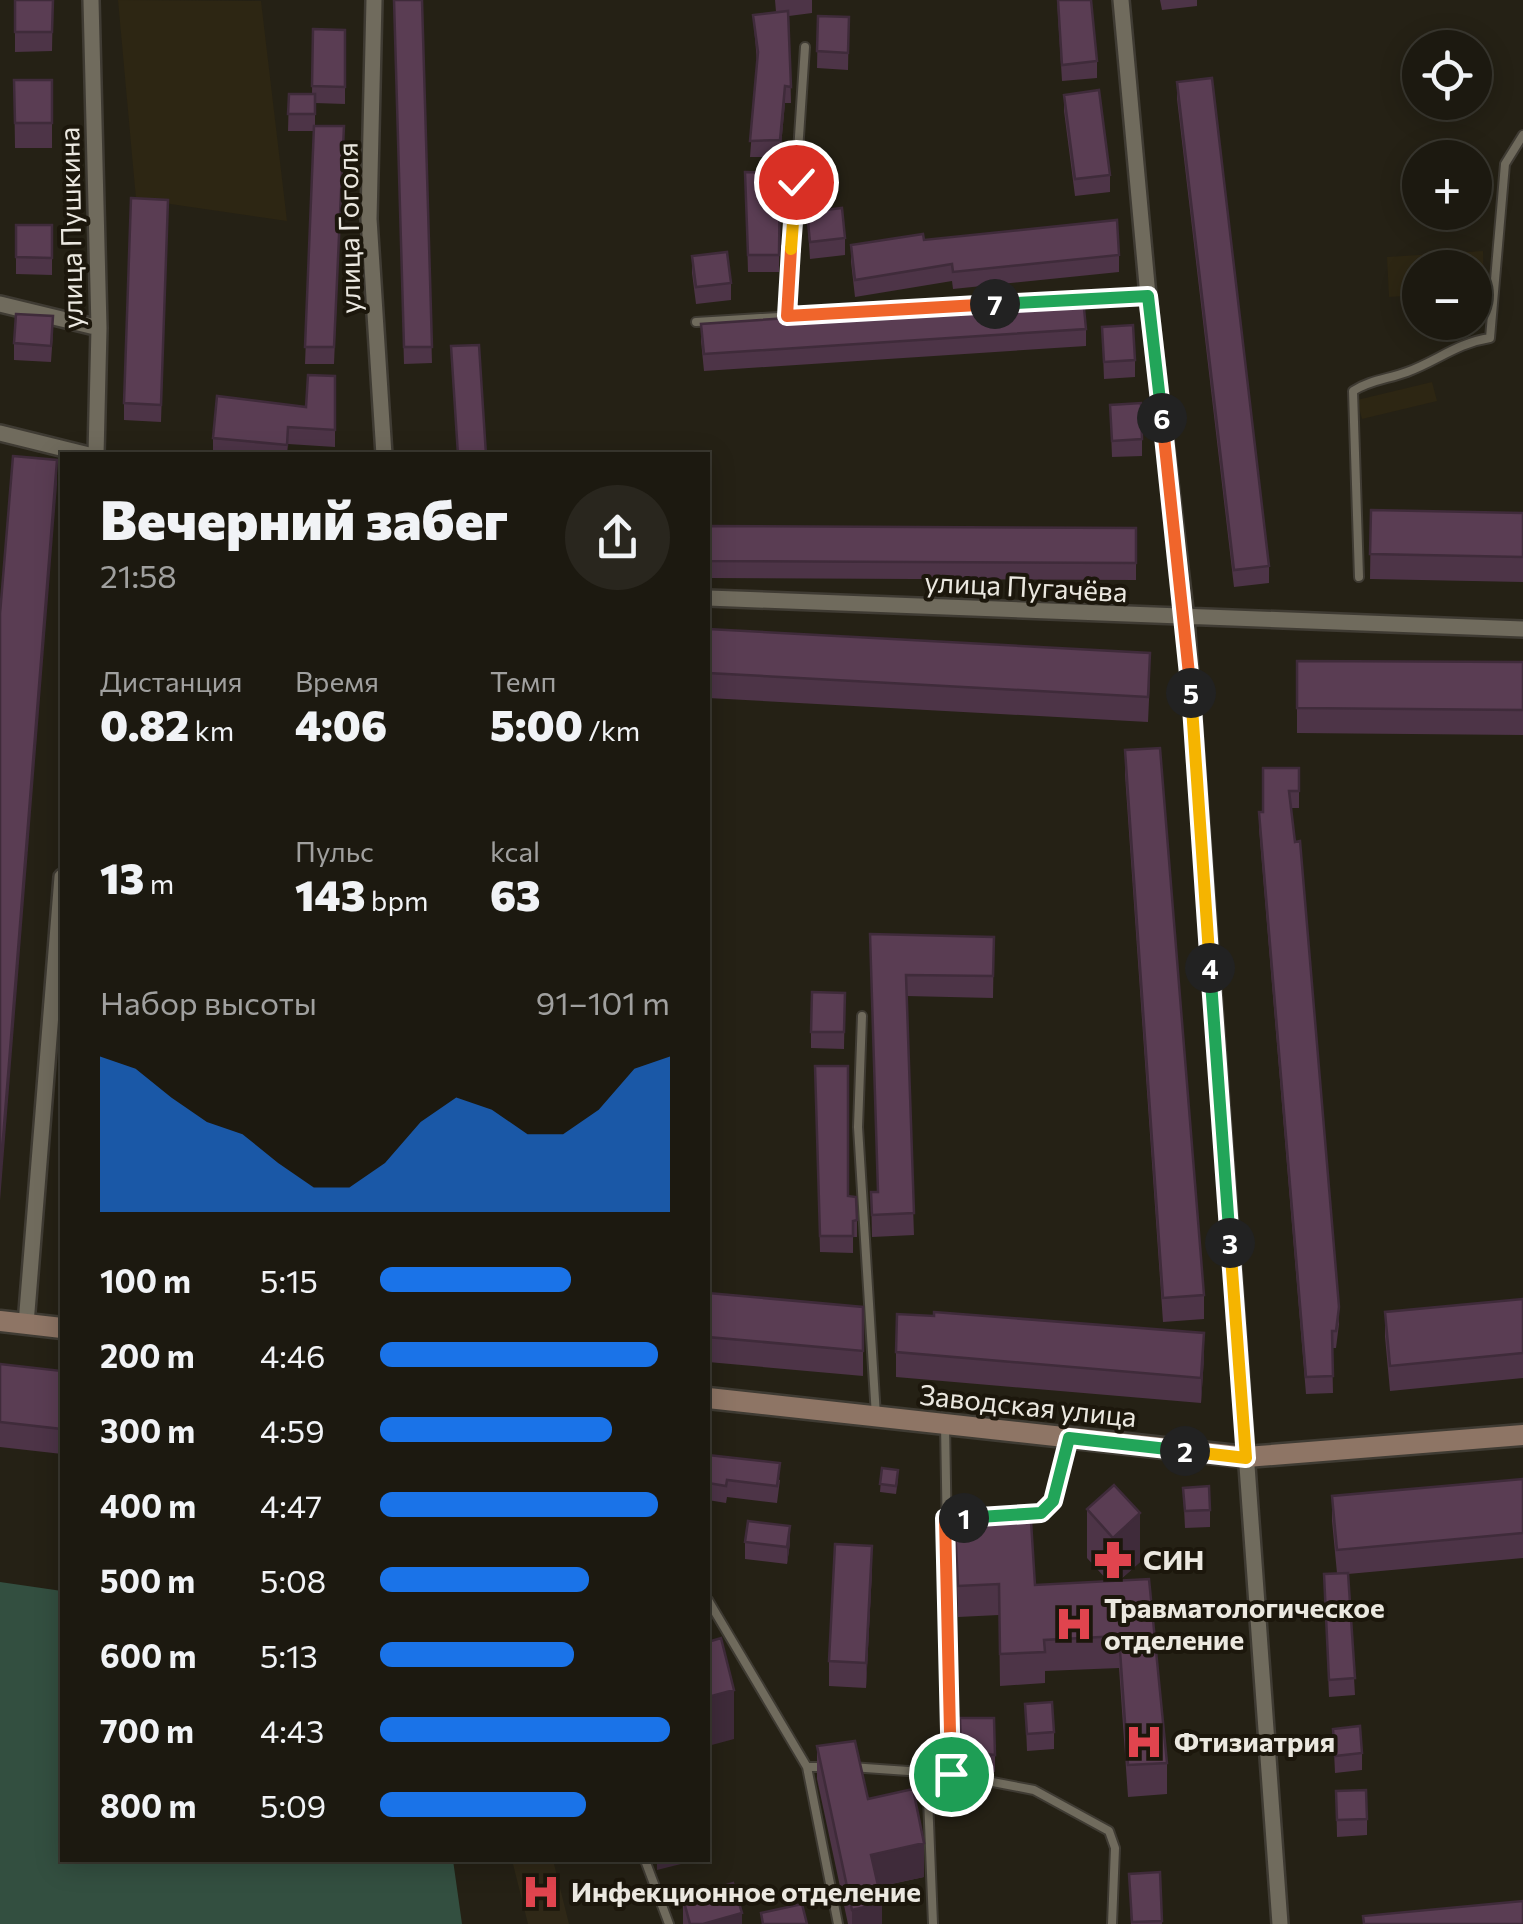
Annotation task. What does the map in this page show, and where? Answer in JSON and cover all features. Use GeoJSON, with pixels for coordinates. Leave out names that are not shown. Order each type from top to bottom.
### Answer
{"type":"FeatureCollection","features":[{"type":"Feature","properties":{"kind":"street","name":"улица Пушкина"},"geometry":{"type":"LineString","coordinates":[[91,0],[99,328],[96,452]]}},
{"type":"Feature","properties":{"kind":"street","name":"улица Гоголя"},"geometry":{"type":"LineString","coordinates":[[374,0],[369,219],[384,452]]}},
{"type":"Feature","properties":{"kind":"street"},"geometry":{"type":"LineString","coordinates":[[1121,0],[1148,296],[1186,620],[1280,1924]]}},
{"type":"Feature","properties":{"kind":"street"},"geometry":{"type":"LineString","coordinates":[[0,304],[99,328]]}},
{"type":"Feature","properties":{"kind":"street"},"geometry":{"type":"LineString","coordinates":[[0,434],[76,452]]}},
{"type":"Feature","properties":{"kind":"street","name":"улица Пугачёва"},"geometry":{"type":"LineString","coordinates":[[710,598],[1186,620],[1523,629]]}},
{"type":"Feature","properties":{"kind":"street"},"geometry":{"type":"LineString","coordinates":[[26,1324],[60,902]]}},
{"type":"Feature","properties":{"kind":"street"},"geometry":{"type":"LineString","coordinates":[[0,1321],[60,1328]]}},
{"type":"Feature","properties":{"kind":"street","name":"Заводская улица"},"geometry":{"type":"LineString","coordinates":[[710,1398],[1246,1458],[1523,1436]]}},
{"type":"Feature","properties":{"kind":"lane"},"geometry":{"type":"LineString","coordinates":[[787,316],[805,48]]}},
{"type":"Feature","properties":{"kind":"lane"},"geometry":{"type":"LineString","coordinates":[[1359,578],[1353,391],[1368,382],[1408,372],[1461,342],[1490,338],[1505,164],[1523,136]]}},
{"type":"Feature","properties":{"kind":"lane"},"geometry":{"type":"LineString","coordinates":[[1072,300],[1148,296]]}},
{"type":"Feature","properties":{"kind":"lane"},"geometry":{"type":"LineString","coordinates":[[696,322],[996,304]]}},
{"type":"Feature","properties":{"kind":"lane"},"geometry":{"type":"LineString","coordinates":[[862,1016],[858,1126],[876,1416]]}},
{"type":"Feature","properties":{"kind":"lane"},"geometry":{"type":"LineString","coordinates":[[944,1424],[951,1774]]}},
{"type":"Feature","properties":{"kind":"lane"},"geometry":{"type":"LineString","coordinates":[[945,1518],[995,1519],[1041,1513],[1053,1501],[1069,1438]]}},
{"type":"Feature","properties":{"kind":"lane"},"geometry":{"type":"LineString","coordinates":[[710,1603],[807,1767],[838,1924]]}},
{"type":"Feature","properties":{"kind":"lane"},"geometry":{"type":"LineString","coordinates":[[807,1767],[951,1774],[1034,1790],[1109,1831],[1115,1848],[1112,1924]]}},
{"type":"Feature","properties":{"kind":"lane"},"geometry":{"type":"LineString","coordinates":[[927,1772],[933,1924]]}},
{"type":"Feature","properties":{"kind":"lane"},"geometry":{"type":"LineString","coordinates":[[645,1862],[669,1924]]}},
{"type":"Feature","properties":{"kind":"shaded area"},"geometry":{"type":"Polygon","coordinates":[[[118,0],[261,1],[287,221],[136,199],[118,0]]]}},
{"type":"Feature","properties":{"kind":"shaded area"},"geometry":{"type":"Polygon","coordinates":[[[1402,256],[1402,296],[1389,297],[1387,257],[1402,256]]]}},
{"type":"Feature","properties":{"kind":"shaded area"},"geometry":{"type":"Polygon","coordinates":[[[1432,382],[1437,401],[1362,419],[1357,400],[1432,382]]]}},
{"type":"Feature","properties":{"kind":"shaded area","name":"Инфекционное отделение"},"geometry":{"type":"Polygon","coordinates":[[[512,1862],[554,1862],[569,1924],[528,1924],[512,1862]]]}},
{"type":"Feature","properties":{"kind":"green space"},"geometry":{"type":"Polygon","coordinates":[[[0,1582],[60,1591],[60,1862],[453,1862],[462,1924],[0,1924],[0,1582]]]}},
{"type":"Feature","properties":{"kind":"building"},"geometry":{"type":"Polygon","coordinates":[[[15,0],[53,0],[52,32],[15,32],[15,0]]]}},
{"type":"Feature","properties":{"kind":"building"},"geometry":{"type":"Polygon","coordinates":[[[394,0],[422,0],[432,347],[404,347],[394,0]]]}},
{"type":"Feature","properties":{"kind":"building"},"geometry":{"type":"Polygon","coordinates":[[[1058,0],[1091,0],[1097,61],[1062,65],[1058,0]]]}},
{"type":"Feature","properties":{"kind":"building"},"geometry":{"type":"Polygon","coordinates":[[[788,11],[791,87],[785,86],[780,140],[750,141],[758,52],[753,15],[788,11]]]}},
{"type":"Feature","properties":{"kind":"building"},"geometry":{"type":"Polygon","coordinates":[[[818,16],[849,17],[848,53],[817,51],[818,16]]]}},
{"type":"Feature","properties":{"kind":"building"},"geometry":{"type":"Polygon","coordinates":[[[313,29],[345,30],[345,87],[312,86],[313,29]]]}},
{"type":"Feature","properties":{"kind":"building"},"geometry":{"type":"Polygon","coordinates":[[[1212,78],[1269,566],[1234,570],[1177,82],[1212,78]]]}},
{"type":"Feature","properties":{"kind":"building"},"geometry":{"type":"Polygon","coordinates":[[[14,80],[52,80],[52,123],[15,123],[14,80]]]}},
{"type":"Feature","properties":{"kind":"building"},"geometry":{"type":"Polygon","coordinates":[[[1099,90],[1110,175],[1075,179],[1064,95],[1099,90]]]}},
{"type":"Feature","properties":{"kind":"building"},"geometry":{"type":"Polygon","coordinates":[[[289,94],[315,94],[315,114],[288,114],[289,94]]]}},
{"type":"Feature","properties":{"kind":"building"},"geometry":{"type":"Polygon","coordinates":[[[314,126],[344,126],[334,347],[305,347],[314,126]]]}},
{"type":"Feature","properties":{"kind":"building"},"geometry":{"type":"Polygon","coordinates":[[[745,172],[780,173],[779,255],[748,255],[745,172]]]}},
{"type":"Feature","properties":{"kind":"building"},"geometry":{"type":"Polygon","coordinates":[[[131,198],[168,200],[161,405],[124,403],[131,198]]]}},
{"type":"Feature","properties":{"kind":"building"},"geometry":{"type":"Polygon","coordinates":[[[842,208],[845,238],[810,242],[807,212],[842,208]]]}},
{"type":"Feature","properties":{"kind":"building"},"geometry":{"type":"Polygon","coordinates":[[[1117,220],[1119,255],[953,272],[952,264],[855,280],[851,245],[923,234],[924,240],[1117,220]]]}},
{"type":"Feature","properties":{"kind":"building"},"geometry":{"type":"Polygon","coordinates":[[[16,225],[52,225],[52,258],[16,257],[16,225]]]}},
{"type":"Feature","properties":{"kind":"building"},"geometry":{"type":"Polygon","coordinates":[[[727,252],[731,283],[696,287],[692,256],[727,252]]]}},
{"type":"Feature","properties":{"kind":"building"},"geometry":{"type":"Polygon","coordinates":[[[1083,298],[1086,329],[704,354],[701,324],[1083,298]]]}},
{"type":"Feature","properties":{"kind":"building"},"geometry":{"type":"Polygon","coordinates":[[[16,314],[53,316],[51,346],[14,343],[16,314]]]}},
{"type":"Feature","properties":{"kind":"building"},"geometry":{"type":"Polygon","coordinates":[[[1133,325],[1135,360],[1104,362],[1102,327],[1133,325]]]}},
{"type":"Feature","properties":{"kind":"building"},"geometry":{"type":"Polygon","coordinates":[[[479,345],[486,452],[458,452],[451,346],[479,345]]]}},
{"type":"Feature","properties":{"kind":"building"},"geometry":{"type":"Polygon","coordinates":[[[308,375],[335,376],[335,430],[288,427],[287,445],[213,438],[217,396],[306,407],[308,375]]]}},
{"type":"Feature","properties":{"kind":"building"},"geometry":{"type":"Polygon","coordinates":[[[1141,403],[1142,439],[1112,441],[1110,405],[1141,403]]]}},
{"type":"Feature","properties":{"kind":"building"},"geometry":{"type":"Polygon","coordinates":[[[13,456],[57,460],[0,1176],[0,614],[13,456]]]}},
{"type":"Feature","properties":{"kind":"building"},"geometry":{"type":"Polygon","coordinates":[[[1371,510],[1523,513],[1523,557],[1370,554],[1371,510]]]}},
{"type":"Feature","properties":{"kind":"building"},"geometry":{"type":"Polygon","coordinates":[[[710,526],[1136,528],[1136,563],[710,561],[710,526]]]}},
{"type":"Feature","properties":{"kind":"building"},"geometry":{"type":"Polygon","coordinates":[[[710,629],[1150,653],[1148,697],[710,673],[710,629]]]}},
{"type":"Feature","properties":{"kind":"building"},"geometry":{"type":"Polygon","coordinates":[[[1297,661],[1523,662],[1523,710],[1297,708],[1297,661]]]}},
{"type":"Feature","properties":{"kind":"building"},"geometry":{"type":"Polygon","coordinates":[[[1160,748],[1204,1295],[1163,1298],[1125,750],[1160,748]]]}},
{"type":"Feature","properties":{"kind":"building"},"geometry":{"type":"Polygon","coordinates":[[[1263,768],[1299,768],[1299,791],[1289,791],[1295,842],[1300,841],[1339,1307],[1336,1331],[1332,1331],[1333,1376],[1306,1377],[1259,812],[1263,812],[1263,768]]]}},
{"type":"Feature","properties":{"kind":"building"},"geometry":{"type":"Polygon","coordinates":[[[870,934],[994,937],[993,976],[906,975],[914,1213],[872,1215],[871,1192],[878,1192],[870,934]]]}},
{"type":"Feature","properties":{"kind":"building"},"geometry":{"type":"Polygon","coordinates":[[[812,992],[845,993],[844,1032],[811,1032],[812,992]]]}},
{"type":"Feature","properties":{"kind":"building"},"geometry":{"type":"Polygon","coordinates":[[[815,1066],[848,1066],[848,1196],[856,1197],[857,1220],[853,1221],[853,1236],[820,1236],[815,1066]]]}},
{"type":"Feature","properties":{"kind":"building"},"geometry":{"type":"Polygon","coordinates":[[[710,1293],[863,1307],[863,1351],[710,1337],[710,1293]]]}},
{"type":"Feature","properties":{"kind":"building"},"geometry":{"type":"Polygon","coordinates":[[[1523,1299],[1523,1353],[1390,1366],[1385,1312],[1523,1299]]]}},
{"type":"Feature","properties":{"kind":"building"},"geometry":{"type":"Polygon","coordinates":[[[934,1312],[1204,1333],[1201,1378],[896,1352],[897,1314],[934,1316],[934,1312]]]}},
{"type":"Feature","properties":{"kind":"building"},"geometry":{"type":"Polygon","coordinates":[[[0,1364],[60,1371],[60,1429],[0,1422],[0,1364]]]}},
{"type":"Feature","properties":{"kind":"building"},"geometry":{"type":"Polygon","coordinates":[[[710,1455],[780,1463],[777,1486],[727,1480],[726,1486],[710,1483],[710,1455]]]}},
{"type":"Feature","properties":{"kind":"building"},"geometry":{"type":"Polygon","coordinates":[[[882,1468],[898,1470],[896,1486],[880,1484],[882,1468]]]}},
{"type":"Feature","properties":{"kind":"building"},"geometry":{"type":"Polygon","coordinates":[[[1523,1479],[1523,1533],[1337,1550],[1332,1496],[1523,1479]]]}},
{"type":"Feature","properties":{"kind":"building"},"geometry":{"type":"Polygon","coordinates":[[[1114,1485],[1140,1513],[1113,1538],[1087,1509],[1114,1485]]]}},
{"type":"Feature","properties":{"kind":"building"},"geometry":{"type":"Polygon","coordinates":[[[1209,1486],[1210,1510],[1185,1511],[1183,1488],[1209,1486]]]}},
{"type":"Feature","properties":{"kind":"building"},"geometry":{"type":"Polygon","coordinates":[[[748,1521],[790,1526],[787,1547],[745,1542],[748,1521]]]}},
{"type":"Feature","properties":{"kind":"building"},"geometry":{"type":"Polygon","coordinates":[[[1031,1521],[1035,1585],[1149,1579],[1167,1763],[1128,1765],[1119,1636],[1044,1640],[1045,1652],[1000,1654],[999,1584],[958,1586],[955,1526],[1031,1521]]]}},
{"type":"Feature","properties":{"kind":"building"},"geometry":{"type":"Polygon","coordinates":[[[835,1544],[872,1546],[866,1663],[829,1661],[835,1544]]]}},
{"type":"Feature","properties":{"kind":"building"},"geometry":{"type":"Polygon","coordinates":[[[1348,1573],[1355,1678],[1329,1680],[1324,1574],[1348,1573]]]}},
{"type":"Feature","properties":{"kind":"building"},"geometry":{"type":"Polygon","coordinates":[[[721,1638],[734,1690],[710,1696],[710,1641],[721,1638]]]}},
{"type":"Feature","properties":{"kind":"building"},"geometry":{"type":"Polygon","coordinates":[[[1052,1702],[1054,1732],[1027,1734],[1025,1704],[1052,1702]]]}},
{"type":"Feature","properties":{"kind":"building"},"geometry":{"type":"Polygon","coordinates":[[[960,1718],[994,1718],[995,1755],[961,1751],[960,1718]]]}},
{"type":"Feature","properties":{"kind":"building"},"geometry":{"type":"Polygon","coordinates":[[[1360,1726],[1362,1753],[1335,1756],[1333,1729],[1360,1726]]]}},
{"type":"Feature","properties":{"kind":"building"},"geometry":{"type":"Polygon","coordinates":[[[855,1741],[868,1799],[913,1789],[924,1843],[871,1855],[882,1903],[852,1910],[817,1746],[855,1741]]]}},
{"type":"Feature","properties":{"kind":"building"},"geometry":{"type":"Polygon","coordinates":[[[1366,1790],[1367,1819],[1337,1820],[1336,1791],[1366,1790]]]}},
{"type":"Feature","properties":{"kind":"building"},"geometry":{"type":"Polygon","coordinates":[[[1160,1872],[1162,1921],[1132,1922],[1129,1874],[1160,1872]]]}},
{"type":"Feature","properties":{"kind":"building"},"geometry":{"type":"Polygon","coordinates":[[[733,1883],[742,1913],[690,1924],[683,1898],[733,1883]]]}},
{"type":"Feature","properties":{"kind":"building"},"geometry":{"type":"Polygon","coordinates":[[[1523,1901],[1523,1924],[1364,1924],[1363,1916],[1523,1901]]]}},
{"type":"Feature","properties":{"kind":"building"},"geometry":{"type":"Polygon","coordinates":[[[802,1904],[807,1924],[763,1924],[761,1913],[802,1904]]]}},
{"type":"Feature","properties":{"kind":"place","name":"СИН"},"geometry":{"type":"Point","coordinates":[1113,1560]}},
{"type":"Feature","properties":{"kind":"place","name":"Травматологическое отделение"},"geometry":{"type":"Point","coordinates":[1074,1624]}},
{"type":"Feature","properties":{"kind":"place","name":"Фтизиатрия"},"geometry":{"type":"Point","coordinates":[1144,1742]}},
{"type":"Feature","properties":{"kind":"place","name":"Инфекционное отделение"},"geometry":{"type":"Point","coordinates":[541,1892]}},
{"type":"Feature","properties":{"kind":"route"},"geometry":{"type":"LineString","coordinates":[[796,182],[787,316],[1148,296],[1186,620],[1246,1458],[1069,1438],[1053,1501],[1041,1513],[995,1519],[945,1518],[951,1774]]}}]}
